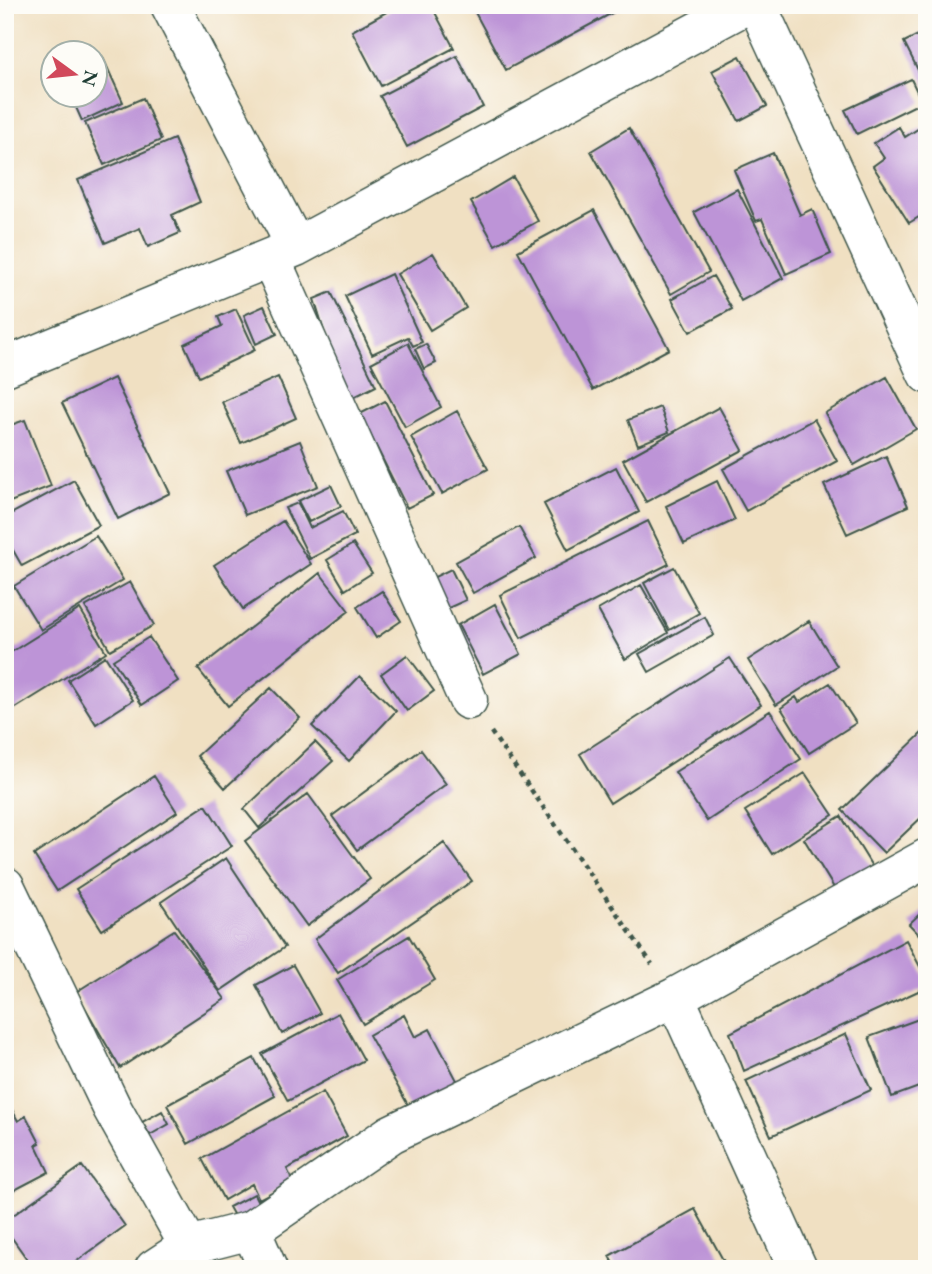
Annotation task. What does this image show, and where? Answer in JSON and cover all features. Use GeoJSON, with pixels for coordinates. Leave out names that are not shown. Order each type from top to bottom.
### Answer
{"type":"FeatureCollection","features":[{"type":"Feature","properties":{"kind":"street"},"geometry":{"type":"LineString","coordinates":[[170,5],[284,253],[468,700]]}},
{"type":"Feature","properties":{"kind":"street"},"geometry":{"type":"LineString","coordinates":[[5,367],[284,253],[746,5]]}},
{"type":"Feature","properties":{"kind":"street"},"geometry":{"type":"LineString","coordinates":[[757,5],[927,374]]}},
{"type":"Feature","properties":{"kind":"street"},"geometry":{"type":"LineString","coordinates":[[154,1269],[189,1246],[251,1230],[391,1135],[675,997],[927,858]]}},
{"type":"Feature","properties":{"kind":"street"},"geometry":{"type":"LineString","coordinates":[[5,886],[112,1108],[189,1246]]}},
{"type":"Feature","properties":{"kind":"street"},"geometry":{"type":"LineString","coordinates":[[675,997],[798,1269]]}},
{"type":"Feature","properties":{"kind":"street"},"geometry":{"type":"LineString","coordinates":[[251,1230],[268,1269]]}},
{"type":"Feature","properties":{"kind":"path"},"geometry":{"type":"LineString","coordinates":[[468,700],[675,997]]}},
{"type":"Feature","properties":{"kind":"building"},"geometry":{"type":"Polygon","coordinates":[[[399,5],[431,5],[454,48],[381,86],[352,31],[399,5]]]}},
{"type":"Feature","properties":{"kind":"building"},"geometry":{"type":"Polygon","coordinates":[[[471,5],[627,5],[506,70],[471,5]]]}},
{"type":"Feature","properties":{"kind":"building"},"geometry":{"type":"Polygon","coordinates":[[[922,33],[927,43],[927,88],[904,42],[922,33]]]}},
{"type":"Feature","properties":{"kind":"building"},"geometry":{"type":"Polygon","coordinates":[[[457,56],[483,107],[407,147],[380,96],[457,56]]]}},
{"type":"Feature","properties":{"kind":"building"},"geometry":{"type":"Polygon","coordinates":[[[740,56],[767,106],[739,121],[712,71],[740,56]]]}},
{"type":"Feature","properties":{"kind":"building"},"geometry":{"type":"Polygon","coordinates":[[[108,69],[123,102],[82,121],[76,108],[108,108],[108,69]]]}},
{"type":"Feature","properties":{"kind":"building"},"geometry":{"type":"Polygon","coordinates":[[[911,79],[922,102],[857,134],[845,110],[911,79]]]}},
{"type":"Feature","properties":{"kind":"building"},"geometry":{"type":"Polygon","coordinates":[[[143,98],[161,140],[104,165],[85,123],[143,98]]]}},
{"type":"Feature","properties":{"kind":"building"},"geometry":{"type":"Polygon","coordinates":[[[899,127],[905,137],[921,127],[927,137],[927,212],[909,223],[873,166],[884,158],[874,143],[899,127]]]}},
{"type":"Feature","properties":{"kind":"building"},"geometry":{"type":"Polygon","coordinates":[[[629,128],[709,272],[671,294],[591,151],[629,128]]]}},
{"type":"Feature","properties":{"kind":"building"},"geometry":{"type":"Polygon","coordinates":[[[174,139],[200,202],[172,215],[180,233],[148,247],[140,228],[105,243],[78,180],[174,139]]]}},
{"type":"Feature","properties":{"kind":"building"},"geometry":{"type":"Polygon","coordinates":[[[773,153],[800,215],[812,209],[831,254],[786,274],[762,219],[756,221],[734,170],[773,153]]]}},
{"type":"Feature","properties":{"kind":"building"},"geometry":{"type":"Polygon","coordinates":[[[513,177],[538,221],[495,245],[471,202],[513,177]]]}},
{"type":"Feature","properties":{"kind":"building"},"geometry":{"type":"Polygon","coordinates":[[[737,189],[783,278],[741,301],[694,212],[737,189]]]}},
{"type":"Feature","properties":{"kind":"building"},"geometry":{"type":"Polygon","coordinates":[[[594,210],[669,349],[593,390],[518,251],[594,210]]]}},
{"type":"Feature","properties":{"kind":"building"},"geometry":{"type":"Polygon","coordinates":[[[433,253],[466,308],[430,330],[397,274],[433,253]]]}},
{"type":"Feature","properties":{"kind":"building"},"geometry":{"type":"Polygon","coordinates":[[[391,274],[422,342],[413,346],[408,337],[372,354],[345,296],[391,274]]]}},
{"type":"Feature","properties":{"kind":"building"},"geometry":{"type":"Polygon","coordinates":[[[713,276],[732,309],[690,332],[672,299],[713,276]]]}},
{"type":"Feature","properties":{"kind":"building"},"geometry":{"type":"Polygon","coordinates":[[[331,292],[376,386],[346,401],[314,299],[331,292]]]}},
{"type":"Feature","properties":{"kind":"building"},"geometry":{"type":"Polygon","coordinates":[[[264,306],[277,334],[256,344],[244,315],[264,306]]]}},
{"type":"Feature","properties":{"kind":"building"},"geometry":{"type":"Polygon","coordinates":[[[236,309],[255,350],[199,377],[184,344],[222,326],[218,317],[236,309]]]}},
{"type":"Feature","properties":{"kind":"building"},"geometry":{"type":"Polygon","coordinates":[[[408,343],[441,407],[405,427],[371,363],[408,343]]]}},
{"type":"Feature","properties":{"kind":"building"},"geometry":{"type":"Polygon","coordinates":[[[426,344],[436,363],[424,369],[415,349],[426,344]]]}},
{"type":"Feature","properties":{"kind":"building"},"geometry":{"type":"Polygon","coordinates":[[[278,377],[296,418],[241,443],[222,402],[278,377]]]}},
{"type":"Feature","properties":{"kind":"building"},"geometry":{"type":"Polygon","coordinates":[[[887,377],[916,429],[854,465],[825,413],[887,377]]]}},
{"type":"Feature","properties":{"kind":"building"},"geometry":{"type":"Polygon","coordinates":[[[114,378],[170,493],[118,519],[62,403],[114,378]]]}},
{"type":"Feature","properties":{"kind":"building"},"geometry":{"type":"Polygon","coordinates":[[[385,401],[433,495],[407,508],[360,414],[385,401]]]}},
{"type":"Feature","properties":{"kind":"building"},"geometry":{"type":"Polygon","coordinates":[[[660,407],[669,432],[638,445],[628,420],[660,407]]]}},
{"type":"Feature","properties":{"kind":"building"},"geometry":{"type":"Polygon","coordinates":[[[719,407],[743,450],[646,502],[623,460],[719,407]]]}},
{"type":"Feature","properties":{"kind":"building"},"geometry":{"type":"Polygon","coordinates":[[[457,411],[488,469],[442,494],[411,437],[457,411]]]}},
{"type":"Feature","properties":{"kind":"building"},"geometry":{"type":"Polygon","coordinates":[[[814,419],[837,461],[746,511],[723,469],[814,419]]]}},
{"type":"Feature","properties":{"kind":"building"},"geometry":{"type":"Polygon","coordinates":[[[25,420],[51,486],[5,504],[5,427],[25,420]]]}},
{"type":"Feature","properties":{"kind":"building"},"geometry":{"type":"Polygon","coordinates":[[[300,441],[318,486],[245,515],[226,471],[300,441]]]}},
{"type":"Feature","properties":{"kind":"building"},"geometry":{"type":"Polygon","coordinates":[[[886,456],[908,506],[847,534],[824,485],[886,456]]]}},
{"type":"Feature","properties":{"kind":"building"},"geometry":{"type":"Polygon","coordinates":[[[616,467],[639,512],[568,550],[544,504],[616,467]]]}},
{"type":"Feature","properties":{"kind":"building"},"geometry":{"type":"Polygon","coordinates":[[[74,480],[99,525],[22,566],[5,536],[5,517],[74,480]]]}},
{"type":"Feature","properties":{"kind":"building"},"geometry":{"type":"Polygon","coordinates":[[[717,481],[735,520],[684,544],[666,506],[717,481]]]}},
{"type":"Feature","properties":{"kind":"building"},"geometry":{"type":"Polygon","coordinates":[[[331,485],[341,506],[309,522],[298,501],[331,485]]]}},
{"type":"Feature","properties":{"kind":"building"},"geometry":{"type":"Polygon","coordinates":[[[298,503],[310,528],[343,511],[355,535],[310,559],[285,508],[298,503]]]}},
{"type":"Feature","properties":{"kind":"building"},"geometry":{"type":"Polygon","coordinates":[[[283,521],[311,564],[243,609],[214,565],[283,521]]]}},
{"type":"Feature","properties":{"kind":"building"},"geometry":{"type":"Polygon","coordinates":[[[648,521],[669,564],[521,638],[500,595],[648,521]]]}},
{"type":"Feature","properties":{"kind":"building"},"geometry":{"type":"Polygon","coordinates":[[[519,527],[536,558],[473,593],[456,562],[519,527]]]}},
{"type":"Feature","properties":{"kind":"building"},"geometry":{"type":"Polygon","coordinates":[[[96,536],[123,580],[41,630],[14,586],[96,536]]]}},
{"type":"Feature","properties":{"kind":"building"},"geometry":{"type":"Polygon","coordinates":[[[353,544],[372,573],[345,590],[327,560],[353,544]]]}},
{"type":"Feature","properties":{"kind":"building"},"geometry":{"type":"Polygon","coordinates":[[[674,567],[699,613],[669,630],[644,583],[674,567]]]}},
{"type":"Feature","properties":{"kind":"building"},"geometry":{"type":"Polygon","coordinates":[[[451,569],[466,600],[435,614],[422,583],[451,569]]]}},
{"type":"Feature","properties":{"kind":"building"},"geometry":{"type":"Polygon","coordinates":[[[320,573],[349,611],[228,706],[198,669],[320,573]]]}},
{"type":"Feature","properties":{"kind":"building"},"geometry":{"type":"Polygon","coordinates":[[[130,582],[154,625],[110,650],[85,607],[130,582]]]}},
{"type":"Feature","properties":{"kind":"building"},"geometry":{"type":"Polygon","coordinates":[[[641,585],[668,633],[625,659],[598,610],[641,585]]]}},
{"type":"Feature","properties":{"kind":"building"},"geometry":{"type":"Polygon","coordinates":[[[382,591],[401,621],[376,638],[357,607],[382,591]]]}},
{"type":"Feature","properties":{"kind":"building"},"geometry":{"type":"Polygon","coordinates":[[[495,604],[521,654],[483,674],[458,625],[495,604]]]}},
{"type":"Feature","properties":{"kind":"building"},"geometry":{"type":"Polygon","coordinates":[[[80,609],[106,652],[8,713],[5,709],[5,656],[80,609]]]}},
{"type":"Feature","properties":{"kind":"building"},"geometry":{"type":"Polygon","coordinates":[[[705,617],[714,635],[649,672],[639,654],[705,617]]]}},
{"type":"Feature","properties":{"kind":"building"},"geometry":{"type":"Polygon","coordinates":[[[809,621],[837,666],[776,705],[748,660],[809,621]]]}},
{"type":"Feature","properties":{"kind":"building"},"geometry":{"type":"Polygon","coordinates":[[[149,637],[178,681],[142,705],[113,660],[149,637]]]}},
{"type":"Feature","properties":{"kind":"building"},"geometry":{"type":"Polygon","coordinates":[[[407,655],[434,691],[407,711],[381,674],[407,655]]]}},
{"type":"Feature","properties":{"kind":"building"},"geometry":{"type":"Polygon","coordinates":[[[105,656],[133,700],[96,724],[68,680],[105,656]]]}},
{"type":"Feature","properties":{"kind":"building"},"geometry":{"type":"Polygon","coordinates":[[[730,658],[761,705],[610,803],[580,754],[730,658]]]}},
{"type":"Feature","properties":{"kind":"building"},"geometry":{"type":"Polygon","coordinates":[[[360,676],[396,711],[349,761],[312,726],[360,676]]]}},
{"type":"Feature","properties":{"kind":"building"},"geometry":{"type":"Polygon","coordinates":[[[830,683],[856,723],[809,753],[781,708],[796,697],[799,702],[830,683]]]}},
{"type":"Feature","properties":{"kind":"building"},"geometry":{"type":"Polygon","coordinates":[[[271,688],[300,718],[225,788],[197,756],[271,688]]]}},
{"type":"Feature","properties":{"kind":"building"},"geometry":{"type":"Polygon","coordinates":[[[770,711],[801,759],[707,821],[675,772],[770,711]]]}},
{"type":"Feature","properties":{"kind":"building"},"geometry":{"type":"Polygon","coordinates":[[[924,731],[927,733],[927,812],[884,853],[842,810],[924,731]]]}},
{"type":"Feature","properties":{"kind":"building"},"geometry":{"type":"Polygon","coordinates":[[[315,742],[333,761],[259,828],[244,809],[315,742]]]}},
{"type":"Feature","properties":{"kind":"building"},"geometry":{"type":"Polygon","coordinates":[[[421,750],[446,784],[357,850],[332,816],[421,750]]]}},
{"type":"Feature","properties":{"kind":"building"},"geometry":{"type":"Polygon","coordinates":[[[805,773],[833,815],[772,854],[745,811],[805,773]]]}},
{"type":"Feature","properties":{"kind":"building"},"geometry":{"type":"Polygon","coordinates":[[[154,776],[177,812],[57,891],[34,855],[154,776]]]}},
{"type":"Feature","properties":{"kind":"building"},"geometry":{"type":"Polygon","coordinates":[[[308,794],[370,879],[307,926],[245,841],[308,794]]]}},
{"type":"Feature","properties":{"kind":"building"},"geometry":{"type":"Polygon","coordinates":[[[206,805],[232,846],[102,930],[76,889],[206,805]]]}},
{"type":"Feature","properties":{"kind":"building"},"geometry":{"type":"Polygon","coordinates":[[[841,816],[873,868],[836,891],[804,839],[841,816]]]}},
{"type":"Feature","properties":{"kind":"building"},"geometry":{"type":"Polygon","coordinates":[[[444,843],[472,881],[338,973],[315,939],[444,843]]]}},
{"type":"Feature","properties":{"kind":"building"},"geometry":{"type":"Polygon","coordinates":[[[226,858],[285,947],[220,991],[161,902],[226,858]]]}},
{"type":"Feature","properties":{"kind":"building"},"geometry":{"type":"Polygon","coordinates":[[[927,907],[927,943],[909,924],[927,907]]]}},
{"type":"Feature","properties":{"kind":"building"},"geometry":{"type":"Polygon","coordinates":[[[174,930],[225,999],[120,1068],[76,992],[174,930]]]}},
{"type":"Feature","properties":{"kind":"building"},"geometry":{"type":"Polygon","coordinates":[[[409,936],[435,980],[363,1024],[337,980],[409,936]]]}},
{"type":"Feature","properties":{"kind":"building"},"geometry":{"type":"Polygon","coordinates":[[[906,940],[927,980],[927,987],[744,1071],[730,1033],[906,940]]]}},
{"type":"Feature","properties":{"kind":"building"},"geometry":{"type":"Polygon","coordinates":[[[293,965],[320,1013],[282,1034],[256,985],[293,965]]]}},
{"type":"Feature","properties":{"kind":"building"},"geometry":{"type":"Polygon","coordinates":[[[338,1013],[364,1060],[288,1101],[262,1054],[338,1013]]]}},
{"type":"Feature","properties":{"kind":"building"},"geometry":{"type":"Polygon","coordinates":[[[404,1015],[415,1037],[430,1029],[461,1088],[413,1114],[369,1035],[404,1015]]]}},
{"type":"Feature","properties":{"kind":"building"},"geometry":{"type":"Polygon","coordinates":[[[927,1016],[927,1084],[892,1097],[869,1037],[927,1016]]]}},
{"type":"Feature","properties":{"kind":"building"},"geometry":{"type":"Polygon","coordinates":[[[846,1034],[871,1090],[771,1136],[746,1081],[846,1034]]]}},
{"type":"Feature","properties":{"kind":"building"},"geometry":{"type":"Polygon","coordinates":[[[254,1058],[275,1096],[188,1144],[167,1105],[254,1058]]]}},
{"type":"Feature","properties":{"kind":"building"},"geometry":{"type":"Polygon","coordinates":[[[323,1092],[347,1136],[287,1169],[293,1181],[259,1199],[252,1184],[224,1200],[202,1159],[323,1092]]]}},
{"type":"Feature","properties":{"kind":"building"},"geometry":{"type":"Polygon","coordinates":[[[5,1096],[18,1121],[26,1116],[40,1143],[36,1145],[49,1172],[5,1195],[5,1096]]]}},
{"type":"Feature","properties":{"kind":"building"},"geometry":{"type":"Polygon","coordinates":[[[162,1111],[169,1124],[150,1135],[142,1122],[162,1111]]]}},
{"type":"Feature","properties":{"kind":"building"},"geometry":{"type":"Polygon","coordinates":[[[82,1166],[125,1226],[66,1269],[34,1269],[5,1228],[5,1221],[82,1166]]]}},
{"type":"Feature","properties":{"kind":"building"},"geometry":{"type":"Polygon","coordinates":[[[254,1194],[263,1212],[239,1225],[229,1207],[254,1194]]]}},
{"type":"Feature","properties":{"kind":"building"},"geometry":{"type":"Polygon","coordinates":[[[695,1209],[728,1269],[616,1269],[609,1256],[695,1209]]]}}]}
